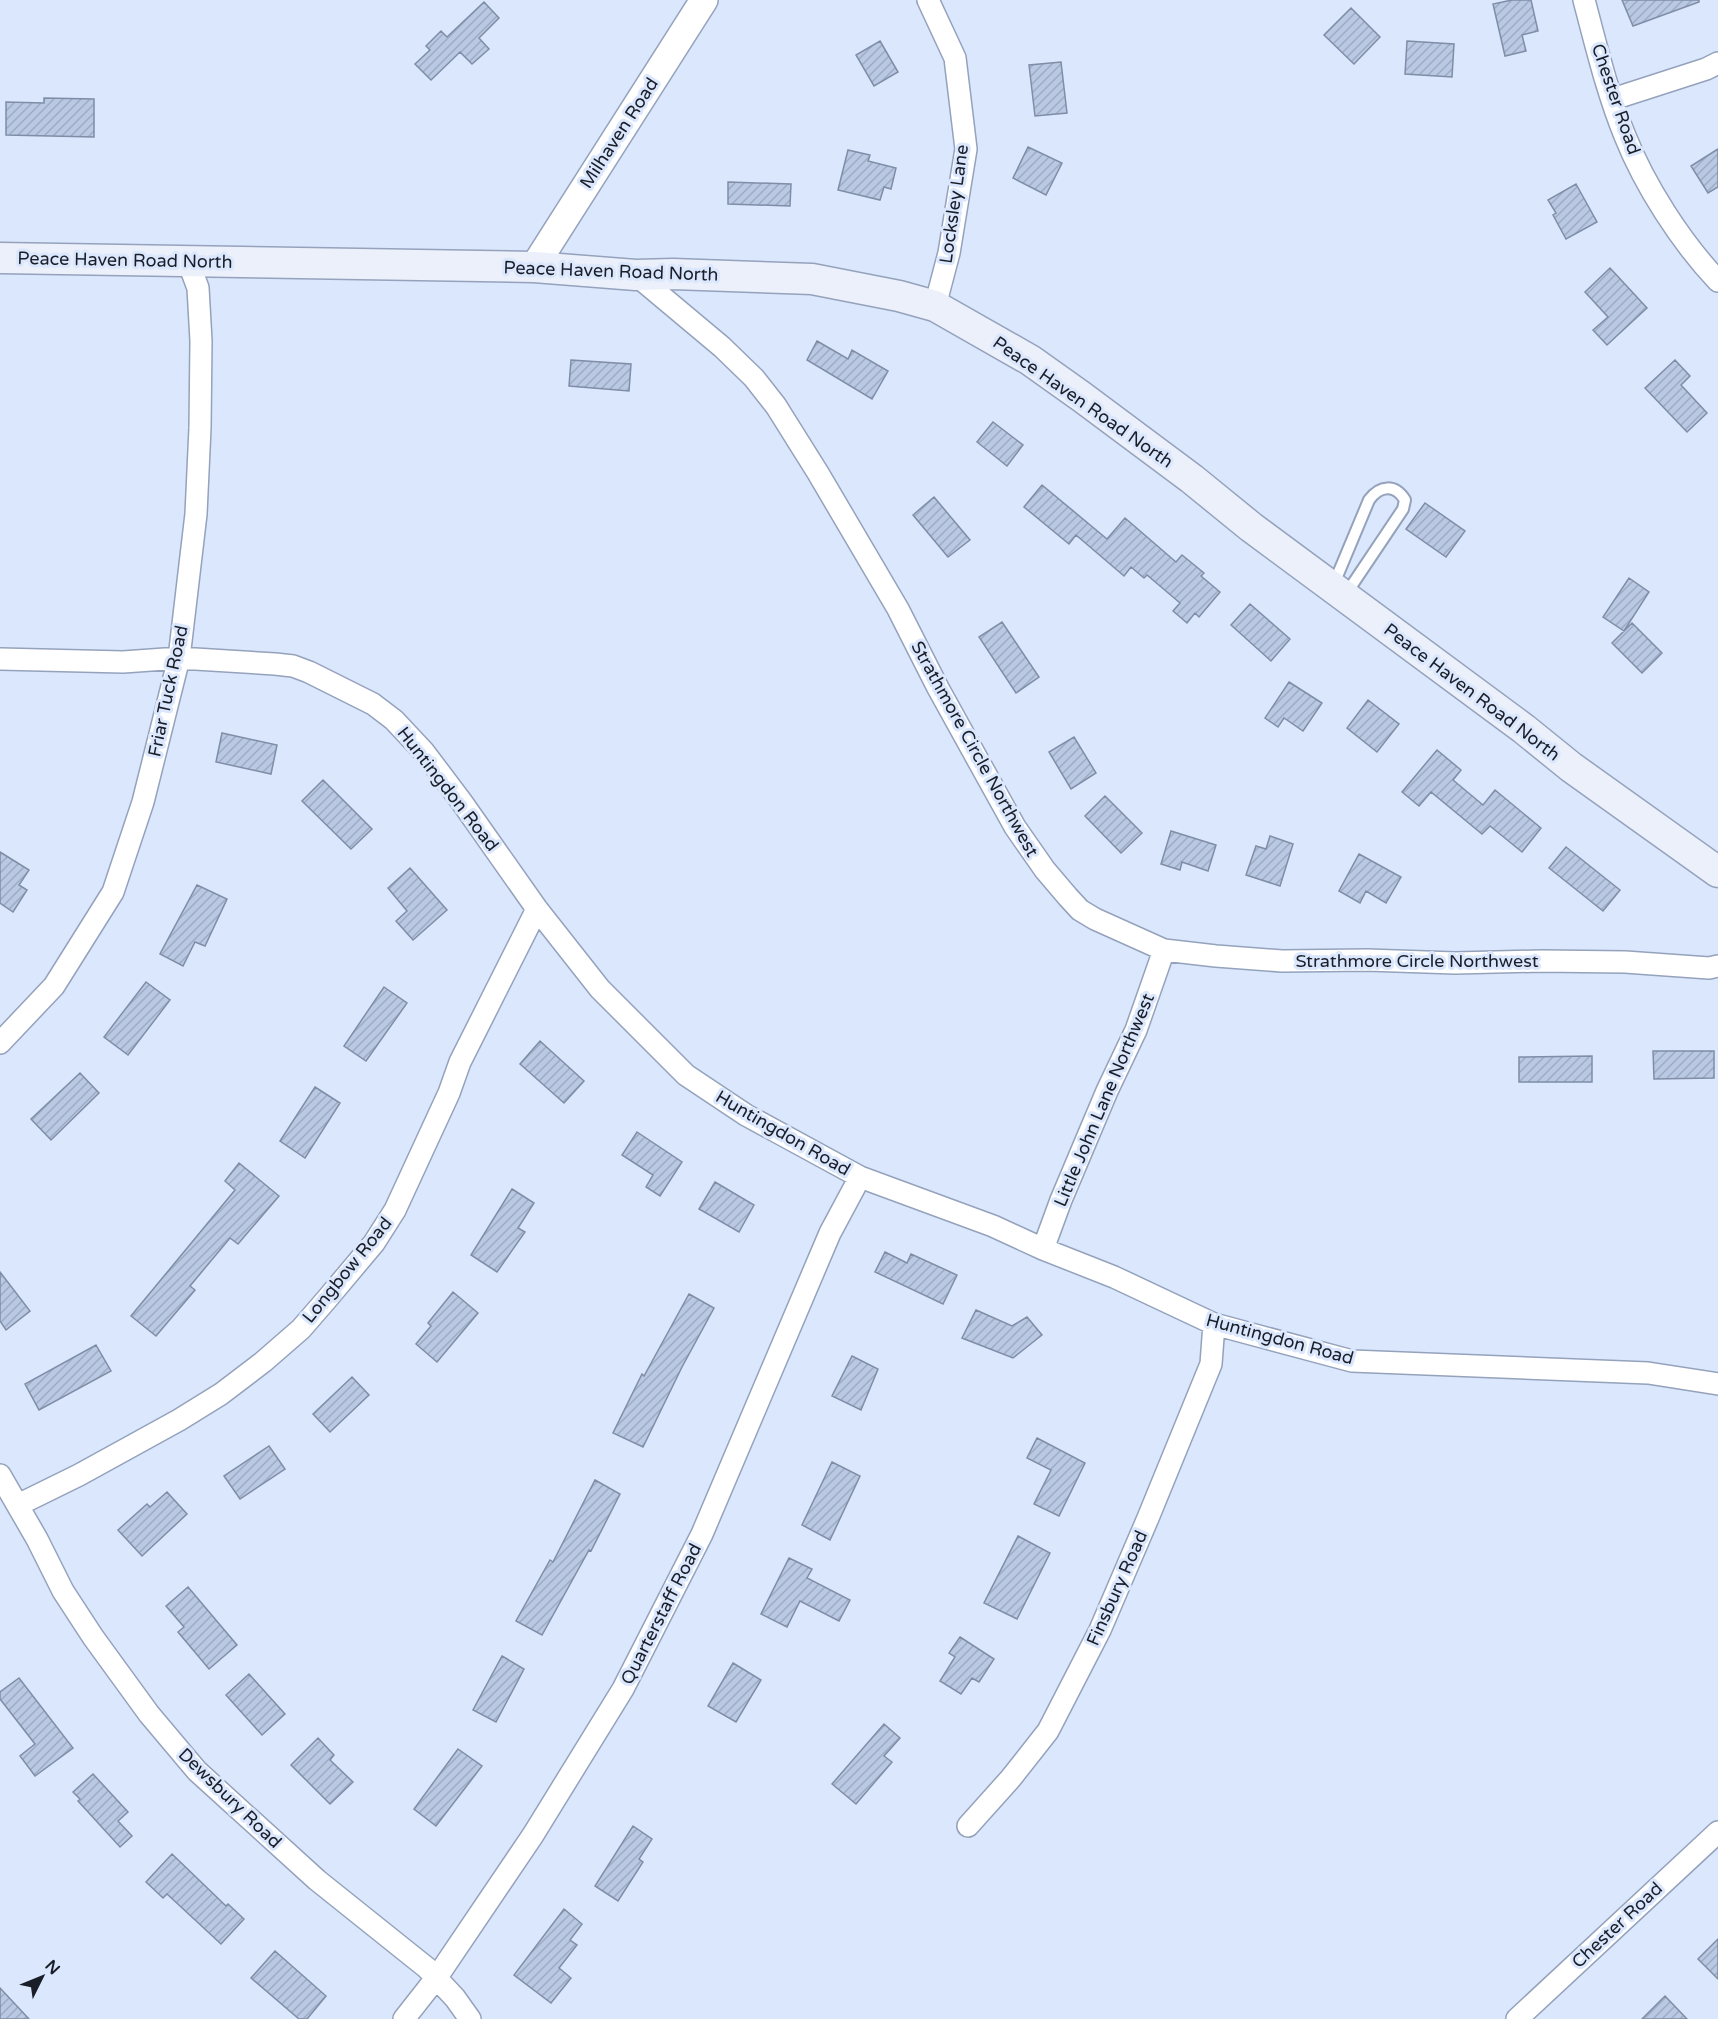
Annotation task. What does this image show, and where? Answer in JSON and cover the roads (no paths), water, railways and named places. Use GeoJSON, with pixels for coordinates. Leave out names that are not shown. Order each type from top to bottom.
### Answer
{"type":"FeatureCollection","features":[{"type":"Feature","properties":{"kind":"main road","name":"Peace Haven Road North"},"geometry":{"type":"LineString","coordinates":[[0,258],[534,267],[636,276],[684,274],[812,279],[899,296],[935,306],[1030,360],[1082,397],[1192,479],[1251,527],[1524,729],[1571,767],[1718,872]]}},
{"type":"Feature","properties":{"kind":"street","name":"Milhaven Road"},"geometry":{"type":"LineString","coordinates":[[534,267],[704,0]]}},
{"type":"Feature","properties":{"kind":"street","name":"Locksley Lane"},"geometry":{"type":"LineString","coordinates":[[927,0],[955,58],[966,149],[949,253],[935,306]]}},
{"type":"Feature","properties":{"kind":"street","name":"Chester Road"},"geometry":{"type":"LineString","coordinates":[[1584,0],[1625,136],[1655,197],[1706,268],[1718,281]]}},
{"type":"Feature","properties":{"kind":"street"},"geometry":{"type":"LineString","coordinates":[[1612,99],[1706,69],[1718,63]]}},
{"type":"Feature","properties":{"kind":"street","name":"Friar Tuck Road"},"geometry":{"type":"LineString","coordinates":[[0,1043],[54,986],[113,892],[143,802],[179,658],[196,514],[200,428],[201,341],[198,288],[188,261]]}},
{"type":"Feature","properties":{"kind":"street","name":"Strathmore Circle Northwest"},"geometry":{"type":"LineString","coordinates":[[636,276],[722,347],[754,378],[776,405],[898,609],[938,688],[1015,827],[1045,870],[1080,910],[1095,920],[1164,950],[1282,961],[1367,960],[1455,963],[1604,961],[1709,968],[1718,966]]}},
{"type":"Feature","properties":{"kind":"street","name":"Huntingdon Road"},"geometry":{"type":"LineString","coordinates":[[0,659],[123,662],[179,658],[293,666],[373,704],[394,720],[424,752],[537,909],[600,988],[686,1075],[746,1115],[860,1177],[993,1227],[1114,1277],[1214,1324],[1352,1361],[1648,1373],[1718,1384]]}},
{"type":"Feature","properties":{"kind":"street","name":"Longbow Road"},"geometry":{"type":"LineString","coordinates":[[18,1505],[79,1475],[221,1394],[263,1362],[293,1335],[327,1299],[374,1244],[395,1210],[449,1093],[460,1062],[537,909]]}},
{"type":"Feature","properties":{"kind":"street","name":"Little John Lane Northwest"},"geometry":{"type":"LineString","coordinates":[[1043,1249],[1107,1091],[1136,1030],[1164,950]]}},
{"type":"Feature","properties":{"kind":"street","name":"Quarterstaff Road"},"geometry":{"type":"LineString","coordinates":[[404,2019],[436,1977],[533,1835],[623,1689],[702,1534],[830,1233],[860,1177]]}},
{"type":"Feature","properties":{"kind":"street","name":"Finsbury Road"},"geometry":{"type":"LineString","coordinates":[[968,1826],[1011,1778],[1048,1731],[1100,1630],[1211,1364],[1214,1324]]}},
{"type":"Feature","properties":{"kind":"street","name":"Dewsbury Road"},"geometry":{"type":"LineString","coordinates":[[0,1474],[63,1591],[93,1637],[149,1714],[197,1771],[317,1880],[436,1977],[470,2019]]}},
{"type":"Feature","properties":{"kind":"street","name":"Chester Road"},"geometry":{"type":"LineString","coordinates":[[1517,2019],[1718,1832]]}},
{"type":"Feature","properties":{"kind":"lane"},"geometry":{"type":"LineString","coordinates":[[1383,488],[1401,493],[1405,500],[1404,509],[1339,591],[1369,500],[1375,491],[1383,488]]}}]}
